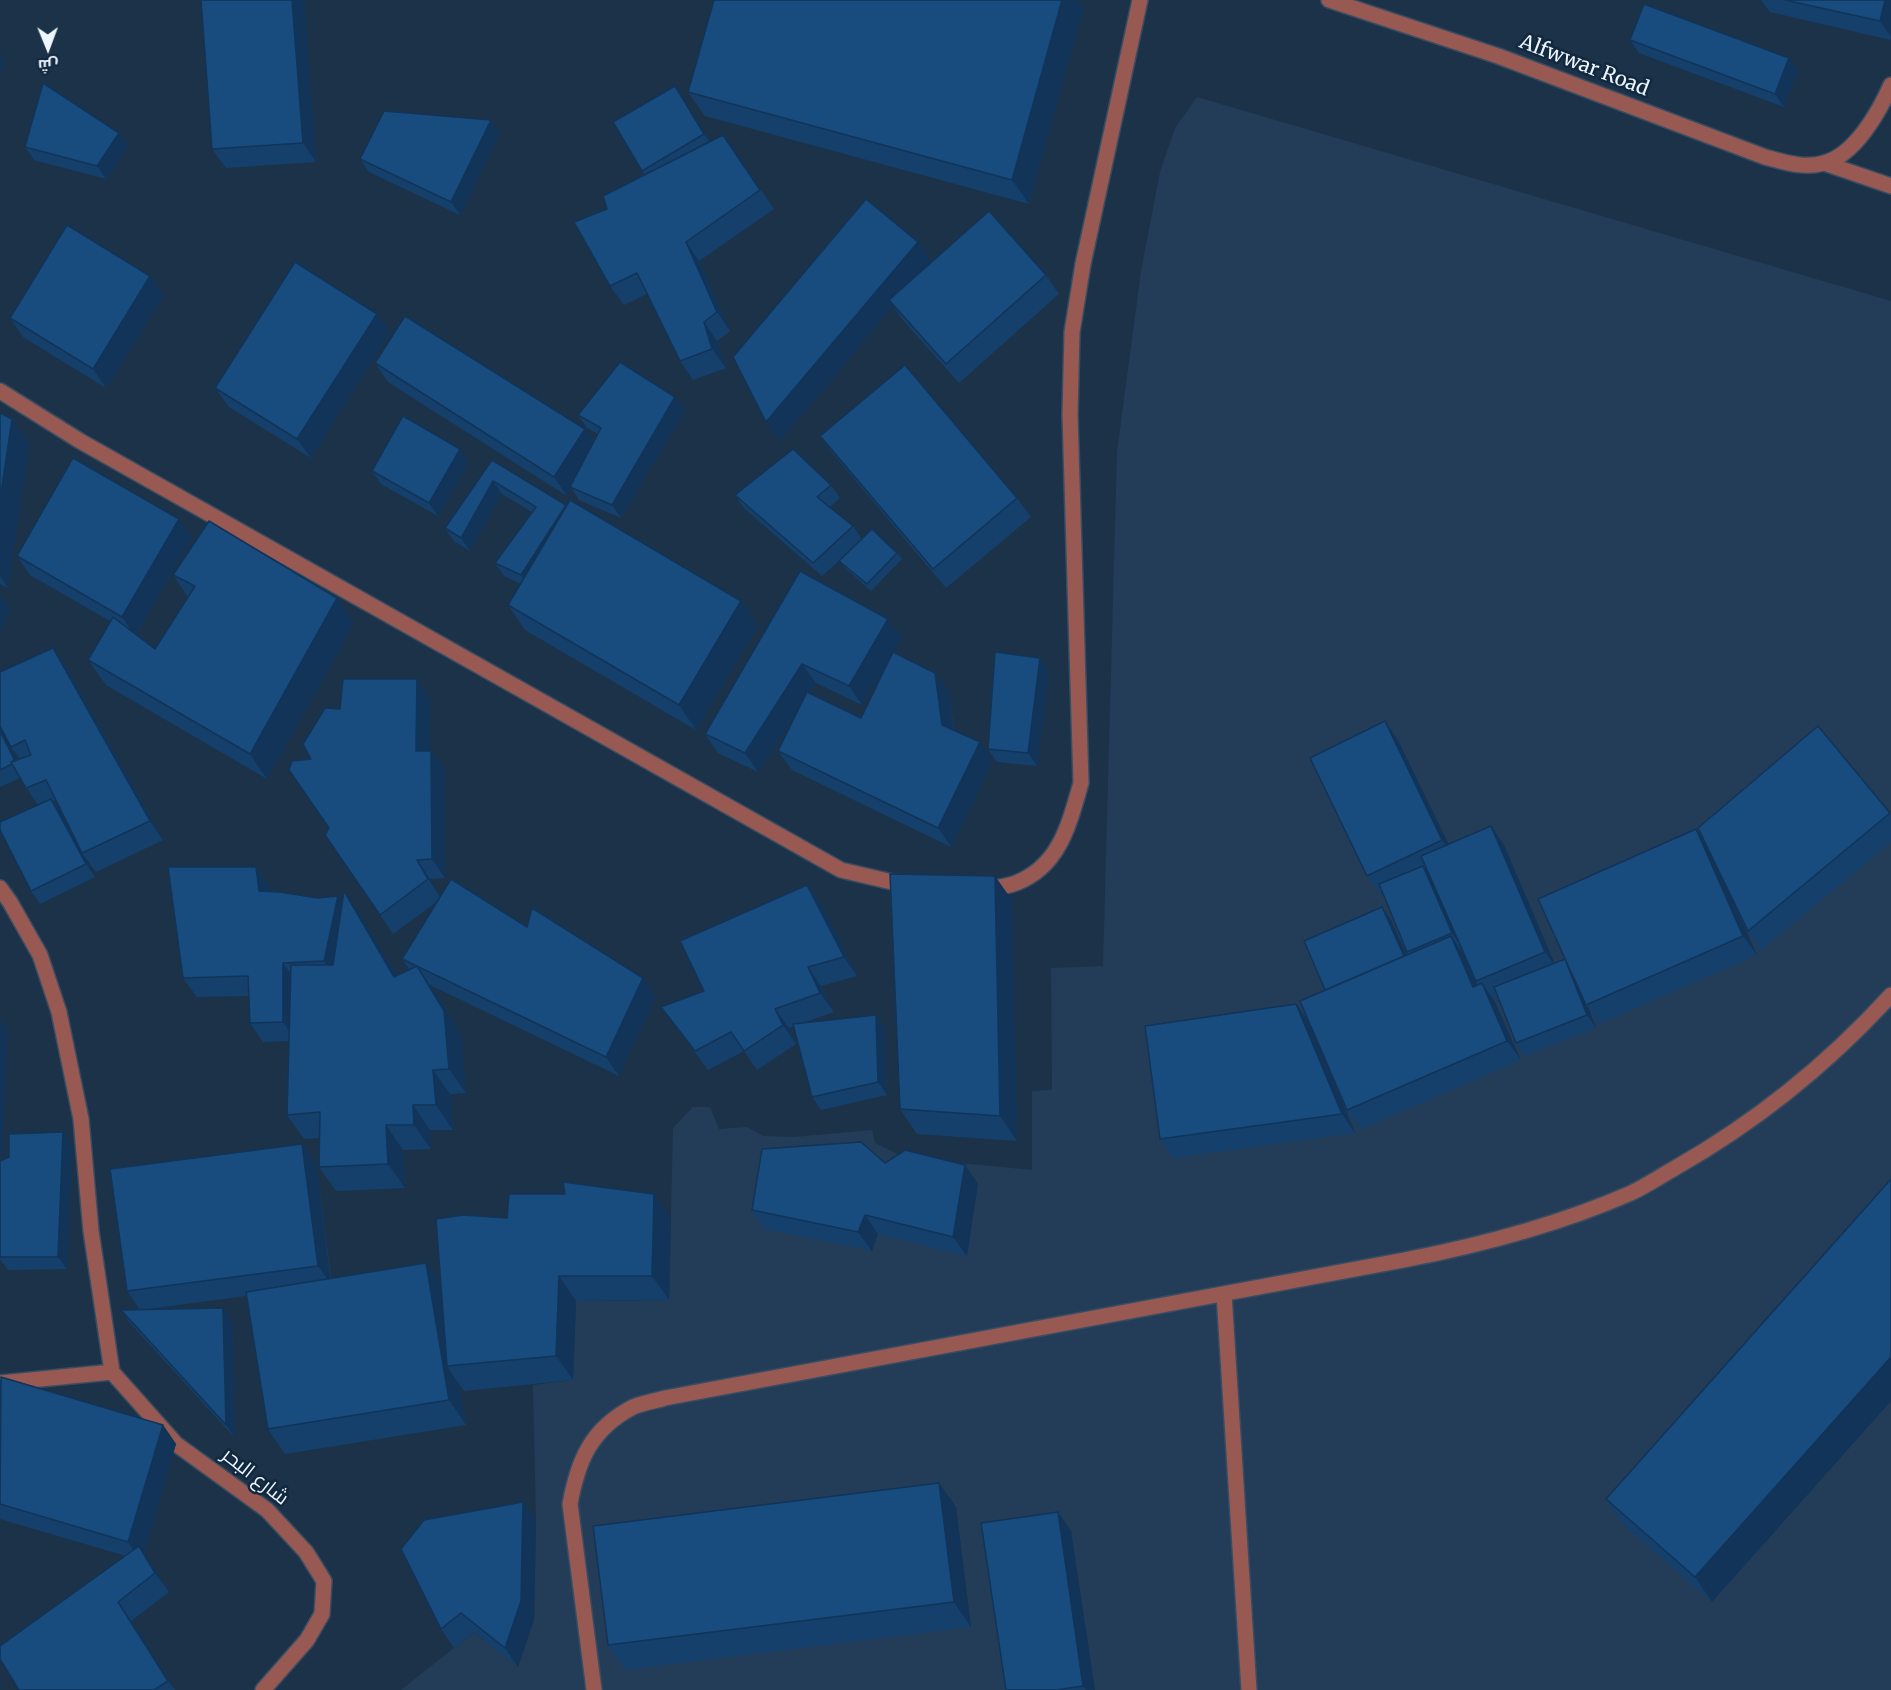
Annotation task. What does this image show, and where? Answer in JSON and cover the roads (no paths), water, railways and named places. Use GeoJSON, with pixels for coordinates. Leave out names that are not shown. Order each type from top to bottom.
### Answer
{"type":"FeatureCollection","features":[{"type":"Feature","properties":{"kind":"street"},"geometry":{"type":"LineString","coordinates":[[970,892],[1016,884],[1047,864],[1067,830],[1081,783],[1070,415],[1072,332],[1083,264],[1140,0]]}},
{"type":"Feature","properties":{"kind":"street","name":"Alfwwar Road"},"geometry":{"type":"LineString","coordinates":[[1329,0],[1498,56],[1765,157],[1797,165],[1824,163],[1891,186]]}},
{"type":"Feature","properties":{"kind":"street","name":"Alfwwar Road"},"geometry":{"type":"LineString","coordinates":[[1824,163],[1843,153],[1862,135],[1880,111],[1891,84]]}},
{"type":"Feature","properties":{"kind":"street"},"geometry":{"type":"LineString","coordinates":[[0,391],[80,441],[841,870],[892,882],[925,886]]}},
{"type":"Feature","properties":{"kind":"street"},"geometry":{"type":"LineString","coordinates":[[0,888],[40,955],[59,1012],[81,1119],[91,1231],[112,1372],[0,1383]]}},
{"type":"Feature","properties":{"kind":"street"},"geometry":{"type":"LineString","coordinates":[[594,1690],[570,1504],[575,1474],[588,1446],[609,1423],[635,1407],[676,1395],[1463,1249],[1521,1233],[1633,1192],[1696,1156],[1755,1118],[1810,1075],[1861,1028],[1891,995]]}},
{"type":"Feature","properties":{"kind":"street"},"geometry":{"type":"LineString","coordinates":[[1224,1294],[1250,1690]]}},
{"type":"Feature","properties":{"kind":"street","name":"شارع البحر"},"geometry":{"type":"LineString","coordinates":[[112,1372],[176,1444],[267,1510],[306,1552],[324,1581],[322,1614],[307,1640],[263,1690]]}}]}
